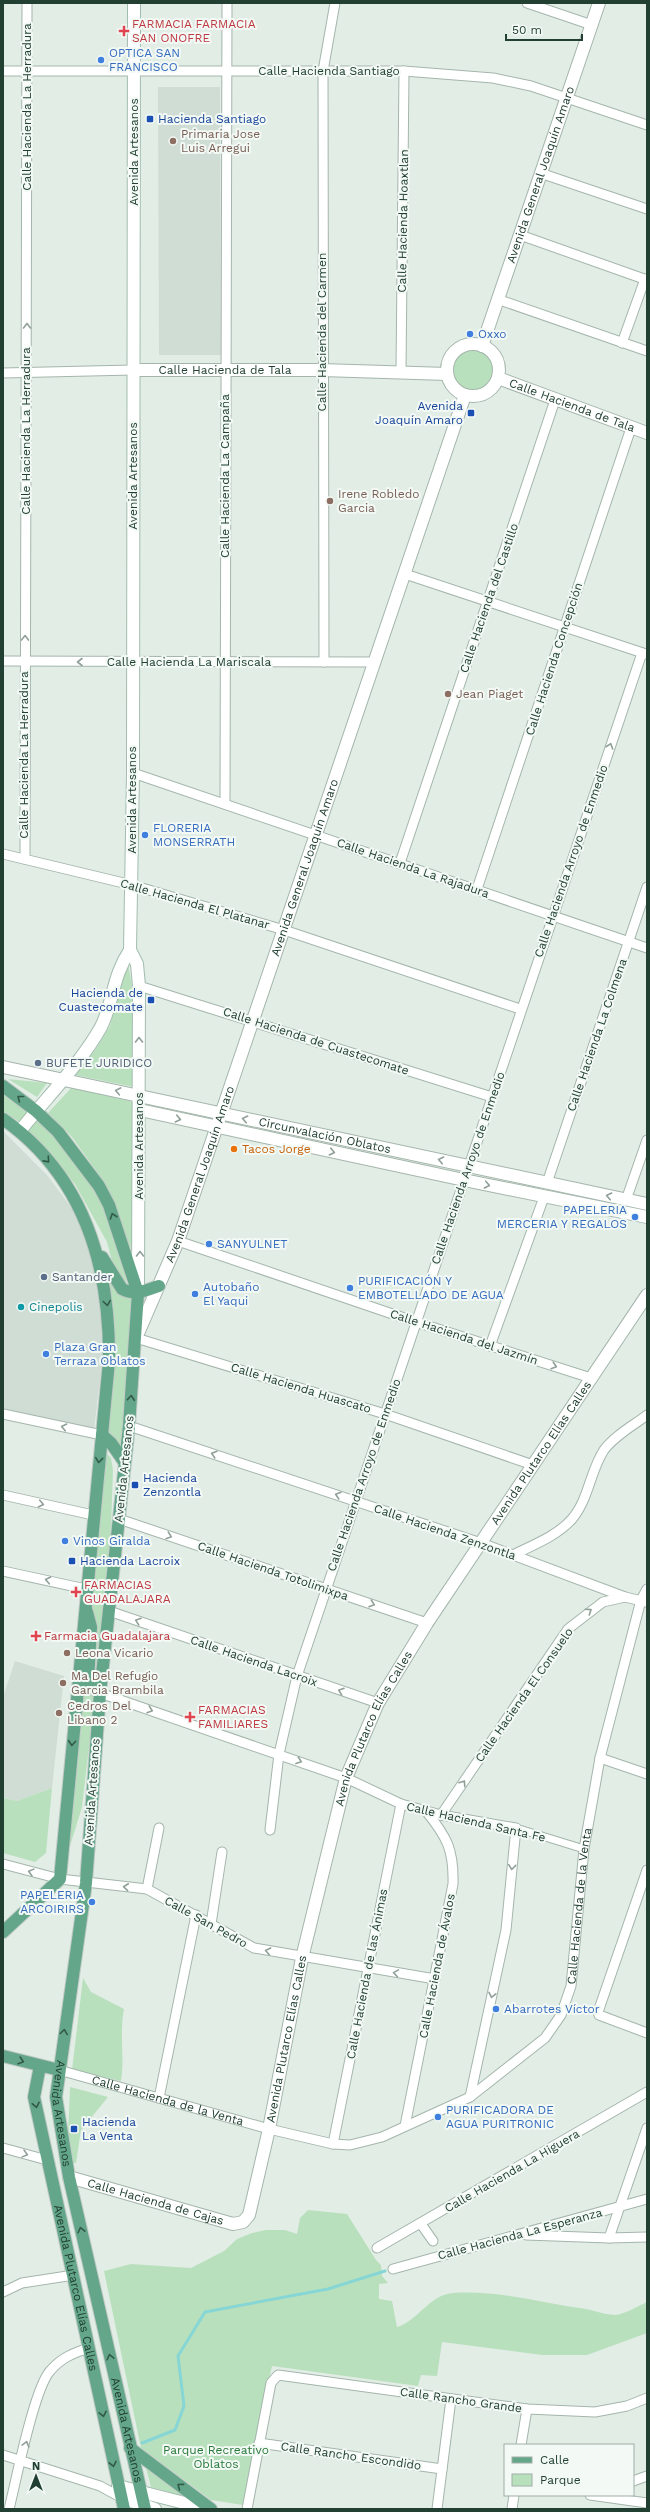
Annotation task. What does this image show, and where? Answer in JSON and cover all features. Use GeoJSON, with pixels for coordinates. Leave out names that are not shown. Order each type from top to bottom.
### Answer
{"type":"FeatureCollection","features":[{"type":"Feature","properties":{"kind":"main road"},"geometry":{"type":"LineString","coordinates":[[3,1086],[36,1111],[58,1132],[99,1186],[109,1205],[138,1293]]}},
{"type":"Feature","properties":{"kind":"main road"},"geometry":{"type":"LineString","coordinates":[[3,1119],[20,1131]]}},
{"type":"Feature","properties":{"kind":"main road","name":"Avenida Artesanos"},"geometry":{"type":"LineString","coordinates":[[20,1131],[50,1162],[75,1198],[92,1240],[104,1279],[110,1321],[109,1361],[93,1515],[60,1879]]}},
{"type":"Feature","properties":{"kind":"main road"},"geometry":{"type":"LineString","coordinates":[[92,1240],[122,1289],[138,1293],[159,1286]]}},
{"type":"Feature","properties":{"kind":"main road","name":"Avenida Artesanos"},"geometry":{"type":"LineString","coordinates":[[138,1293],[129,1426],[100,1693],[86,1883],[58,2070],[57,2106],[69,2177],[130,2448],[140,2491],[148,2508]]}},
{"type":"Feature","properties":{"kind":"main road"},"geometry":{"type":"LineString","coordinates":[[102,1435],[111,1443],[125,1463]]}},
{"type":"Feature","properties":{"kind":"main road"},"geometry":{"type":"LineString","coordinates":[[85,1603],[91,1627],[88,1681],[89,1686],[100,1693]]}},
{"type":"Feature","properties":{"kind":"main road"},"geometry":{"type":"LineString","coordinates":[[3,1932],[60,1879]]}},
{"type":"Feature","properties":{"kind":"main road","name":"Calle Hacienda de la Venta"},"geometry":{"type":"LineString","coordinates":[[3,2056],[58,2070]]}},
{"type":"Feature","properties":{"kind":"main road","name":"Avenida Plutarco Elías Calles"},"geometry":{"type":"LineString","coordinates":[[40,2066],[34,2097],[123,2504]]}},
{"type":"Feature","properties":{"kind":"main road"},"geometry":{"type":"LineString","coordinates":[[130,2448],[210,2509]]}},
{"type":"Feature","properties":{"kind":"street","name":"Calle Hacienda La Herradura"},"geometry":{"type":"LineString","coordinates":[[25,859],[24,662],[27,373],[28,3]]}},
{"type":"Feature","properties":{"kind":"street","name":"Avenida Artesanos"},"geometry":{"type":"LineString","coordinates":[[134,3],[133,773],[130,950],[137,964],[139,986],[140,1110],[138,1293]]}},
{"type":"Feature","properties":{"kind":"street","name":"Calle Hacienda La Campaña"},"geometry":{"type":"LineString","coordinates":[[225,804],[227,3]]}},
{"type":"Feature","properties":{"kind":"street","name":"Calle Hacienda del Carmen"},"geometry":{"type":"LineString","coordinates":[[324,662],[322,370],[323,72],[335,3]]}},
{"type":"Feature","properties":{"kind":"street"},"geometry":{"type":"LineString","coordinates":[[527,3],[592,25]]}},
{"type":"Feature","properties":{"kind":"street","name":"Avenida General Joaquín Amaro"},"geometry":{"type":"LineString","coordinates":[[482,346],[599,3]]}},
{"type":"Feature","properties":{"kind":"street","name":"Calle Hacienda Santiago"},"geometry":{"type":"LineString","coordinates":[[3,71],[404,72],[493,78],[531,86],[647,125]]}},
{"type":"Feature","properties":{"kind":"street","name":"Calle Hacienda Hoaxtlan"},"geometry":{"type":"LineString","coordinates":[[401,371],[404,72]]}},
{"type":"Feature","properties":{"kind":"street"},"geometry":{"type":"LineString","coordinates":[[540,173],[647,209]]}},
{"type":"Feature","properties":{"kind":"street"},"geometry":{"type":"LineString","coordinates":[[520,235],[646,279],[622,343]]}},
{"type":"Feature","properties":{"kind":"street"},"geometry":{"type":"LineString","coordinates":[[497,299],[647,351]]}},
{"type":"Feature","properties":{"kind":"street"},"geometry":{"type":"LineString","coordinates":[[464,346],[482,346],[489,350],[498,363],[498,378],[489,392],[473,397],[465,396],[453,387],[447,374],[450,356],[456,350],[464,346]]}},
{"type":"Feature","properties":{"kind":"street","name":"Calle Hacienda de Tala"},"geometry":{"type":"LineString","coordinates":[[3,373],[133,370],[322,370],[401,371],[447,374]]}},
{"type":"Feature","properties":{"kind":"street","name":"Calle Hacienda de Tala"},"geometry":{"type":"LineString","coordinates":[[498,378],[647,433]]}},
{"type":"Feature","properties":{"kind":"street","name":"Avenida General Joaquín Amaro"},"geometry":{"type":"LineString","coordinates":[[136,1338],[178,1241],[465,396]]}},
{"type":"Feature","properties":{"kind":"street","name":"Calle Hacienda del Castillo"},"geometry":{"type":"LineString","coordinates":[[400,863],[556,400]]}},
{"type":"Feature","properties":{"kind":"street","name":"Calle Hacienda Concepción"},"geometry":{"type":"LineString","coordinates":[[477,889],[631,428]]}},
{"type":"Feature","properties":{"kind":"street"},"geometry":{"type":"LineString","coordinates":[[405,574],[644,654]]}},
{"type":"Feature","properties":{"kind":"street","name":"Calle Hacienda Arroyo de Enmedio"},"geometry":{"type":"LineString","coordinates":[[270,1830],[279,1754],[297,1676],[469,1166],[520,1009],[644,654]]}},
{"type":"Feature","properties":{"kind":"street","name":"Calle Hacienda La Mariscala"},"geometry":{"type":"LineString","coordinates":[[3,661],[374,662]]}},
{"type":"Feature","properties":{"kind":"street","name":"Calle Hacienda La Rajadura"},"geometry":{"type":"LineString","coordinates":[[133,773],[647,948]]}},
{"type":"Feature","properties":{"kind":"street","name":"Calle Hacienda El Platanar"},"geometry":{"type":"LineString","coordinates":[[3,854],[132,885],[284,930],[520,1009]]}},
{"type":"Feature","properties":{"kind":"street","name":"Calle Hacienda La Colmena"},"geometry":{"type":"LineString","coordinates":[[547,1183],[647,887]]}},
{"type":"Feature","properties":{"kind":"street"},"geometry":{"type":"LineString","coordinates":[[20,1131],[61,1080],[101,1026],[119,966],[130,950]]}},
{"type":"Feature","properties":{"kind":"street","name":"Calle Hacienda de Cuastecomate"},"geometry":{"type":"LineString","coordinates":[[139,986],[252,1020],[492,1097]]}},
{"type":"Feature","properties":{"kind":"street","name":"Circunvalación Oblatos"},"geometry":{"type":"LineString","coordinates":[[3,1067],[647,1204]]}},
{"type":"Feature","properties":{"kind":"street","name":"Circunvalación Oblatos"},"geometry":{"type":"LineString","coordinates":[[140,1110],[216,1128],[544,1197],[647,1217]]}},
{"type":"Feature","properties":{"kind":"street"},"geometry":{"type":"LineString","coordinates":[[626,1200],[647,1140]]}},
{"type":"Feature","properties":{"kind":"street"},"geometry":{"type":"LineString","coordinates":[[490,1346],[544,1197]]}},
{"type":"Feature","properties":{"kind":"street","name":"Calle Hacienda del Jazmín"},"geometry":{"type":"LineString","coordinates":[[178,1241],[416,1322],[591,1378]]}},
{"type":"Feature","properties":{"kind":"street","name":"Avenida Plutarco Elías Calles"},"geometry":{"type":"LineString","coordinates":[[243,2222],[249,2216],[269,2129],[302,1958],[346,1778],[378,1703],[427,1623],[647,1295]]}},
{"type":"Feature","properties":{"kind":"street","name":"Calle Hacienda Huascato"},"geometry":{"type":"LineString","coordinates":[[136,1338],[385,1414],[533,1465]]}},
{"type":"Feature","properties":{"kind":"street"},"geometry":{"type":"LineString","coordinates":[[3,1414],[102,1435]]}},
{"type":"Feature","properties":{"kind":"street"},"geometry":{"type":"LineString","coordinates":[[513,1555],[553,1535],[571,1520],[583,1501],[596,1466],[605,1449],[647,1415]]}},
{"type":"Feature","properties":{"kind":"street","name":"Calle Hacienda Zenzontla"},"geometry":{"type":"LineString","coordinates":[[129,1426],[481,1543],[624,1597],[644,1601]]}},
{"type":"Feature","properties":{"kind":"street"},"geometry":{"type":"LineString","coordinates":[[3,1495],[93,1515]]}},
{"type":"Feature","properties":{"kind":"street","name":"Calle Hacienda Totolimixpa"},"geometry":{"type":"LineString","coordinates":[[118,1519],[427,1623]]}},
{"type":"Feature","properties":{"kind":"street"},"geometry":{"type":"LineString","coordinates":[[3,1571],[86,1589]]}},
{"type":"Feature","properties":{"kind":"street","name":"Calle Hacienda de la Venta"},"geometry":{"type":"LineString","coordinates":[[58,2070],[269,2129],[333,2144],[350,2145],[367,2143],[470,2097],[545,2038],[561,2015],[570,1986],[584,1848],[600,1758],[647,1589]]}},
{"type":"Feature","properties":{"kind":"street","name":"Calle Hacienda El Consuelo"},"geometry":{"type":"LineString","coordinates":[[441,1815],[568,1629],[583,1615],[602,1602],[624,1597]]}},
{"type":"Feature","properties":{"kind":"street","name":"Calle Hacienda Lacroix"},"geometry":{"type":"LineString","coordinates":[[109,1611],[378,1703]]}},
{"type":"Feature","properties":{"kind":"street","name":"Calle Hacienda Santa Fe"},"geometry":{"type":"LineString","coordinates":[[100,1693],[346,1778],[401,1804],[441,1815],[516,1828],[584,1848]]}},
{"type":"Feature","properties":{"kind":"street"},"geometry":{"type":"LineString","coordinates":[[600,1758],[647,1774]]}},
{"type":"Feature","properties":{"kind":"street","name":"Calle Hacienda de las Ánimas"},"geometry":{"type":"LineString","coordinates":[[333,2144],[401,1804]]}},
{"type":"Feature","properties":{"kind":"street","name":"Calle Hacienda de Ávalos"},"geometry":{"type":"LineString","coordinates":[[405,2126],[435,1979],[453,1884],[454,1870],[449,1844],[444,1834],[426,1811]]}},
{"type":"Feature","properties":{"kind":"street"},"geometry":{"type":"LineString","coordinates":[[147,1889],[159,1828]]}},
{"type":"Feature","properties":{"kind":"street"},"geometry":{"type":"LineString","coordinates":[[470,2097],[506,1930],[516,1828]]}},
{"type":"Feature","properties":{"kind":"street"},"geometry":{"type":"LineString","coordinates":[[211,1924],[222,1852]]}},
{"type":"Feature","properties":{"kind":"street","name":"Calle San Pedro"},"geometry":{"type":"LineString","coordinates":[[3,1864],[60,1879],[147,1889],[254,1948],[302,1958],[435,1979]]}},
{"type":"Feature","properties":{"kind":"street"},"geometry":{"type":"LineString","coordinates":[[647,1870],[599,2008],[599,2015],[647,2033]]}},
{"type":"Feature","properties":{"kind":"street"},"geometry":{"type":"LineString","coordinates":[[159,2098],[196,1916]]}},
{"type":"Feature","properties":{"kind":"street","name":"Calle Hacienda La Higuera"},"geometry":{"type":"LineString","coordinates":[[377,2248],[421,2224],[647,2092]]}},
{"type":"Feature","properties":{"kind":"street"},"geometry":{"type":"LineString","coordinates":[[609,2238],[647,2128]]}},
{"type":"Feature","properties":{"kind":"street"},"geometry":{"type":"LineString","coordinates":[[3,2148],[47,2160]]}},
{"type":"Feature","properties":{"kind":"street","name":"Calle Hacienda de Cajas"},"geometry":{"type":"LineString","coordinates":[[69,2177],[233,2224],[243,2222]]}},
{"type":"Feature","properties":{"kind":"street","name":"Calle Hacienda La Esperanza"},"geometry":{"type":"LineString","coordinates":[[393,2270],[516,2234],[620,2208],[647,2199]]}},
{"type":"Feature","properties":{"kind":"street"},"geometry":{"type":"LineString","coordinates":[[421,2224],[433,2241]]}},
{"type":"Feature","properties":{"kind":"street"},"geometry":{"type":"LineString","coordinates":[[516,2234],[609,2238],[647,2237]]}},
{"type":"Feature","properties":{"kind":"street"},"geometry":{"type":"LineString","coordinates":[[3,2292],[22,2283],[74,2275]]}},
{"type":"Feature","properties":{"kind":"street"},"geometry":{"type":"LineString","coordinates":[[9,2509],[38,2398],[49,2373],[70,2354],[89,2348]]}},
{"type":"Feature","properties":{"kind":"street","name":"Calle Rancho Grande"},"geometry":{"type":"LineString","coordinates":[[259,2443],[270,2382],[275,2377],[282,2374],[526,2409],[595,2412],[627,2406],[647,2398]]}},
{"type":"Feature","properties":{"kind":"street"},"geometry":{"type":"LineString","coordinates":[[437,2509],[451,2399]]}},
{"type":"Feature","properties":{"kind":"street"},"geometry":{"type":"LineString","coordinates":[[522,2444],[526,2409]]}},
{"type":"Feature","properties":{"kind":"street"},"geometry":{"type":"LineString","coordinates":[[247,2509],[259,2443]]}},
{"type":"Feature","properties":{"kind":"street","name":"Calle Rancho Escondido"},"geometry":{"type":"LineString","coordinates":[[259,2443],[442,2469]]}},
{"type":"Feature","properties":{"kind":"street"},"geometry":{"type":"LineString","coordinates":[[3,2455],[100,2486],[118,2486],[210,2509]]}},
{"type":"Feature","properties":{"kind":"street"},"geometry":{"type":"LineString","coordinates":[[634,2482],[647,2476]]}},
{"type":"Feature","properties":{"kind":"street"},"geometry":{"type":"LineString","coordinates":[[100,2486],[123,2504],[148,2508]]}},
{"type":"Feature","properties":{"kind":"street"},"geometry":{"type":"LineString","coordinates":[[512,2509],[514,2496]]}},
{"type":"Feature","properties":{"kind":"street"},"geometry":{"type":"LineString","coordinates":[[602,2496],[647,2503]]}},
{"type":"Feature","properties":{"kind":"shaded area"},"geometry":{"type":"Polygon","coordinates":[[[158,87],[220,87],[221,355],[159,355],[158,87]]]}},
{"type":"Feature","properties":{"kind":"shaded area"},"geometry":{"type":"Polygon","coordinates":[[[3,1131],[47,1175],[73,1210],[89,1247],[98,1284],[101,1314],[102,1363],[94,1430],[3,1413],[3,1131]]]}},
{"type":"Feature","properties":{"kind":"shaded area"},"geometry":{"type":"Polygon","coordinates":[[[15,1661],[64,1676],[52,1788],[17,1801],[3,1798],[3,1697],[15,1661]]]}},
{"type":"Feature","properties":{"kind":"green space"},"geometry":{"type":"Polygon","coordinates":[[[478,347],[490,353],[495,361],[495,379],[490,387],[482,392],[468,393],[456,387],[451,379],[450,365],[456,353],[464,348],[478,347]]]}},
{"type":"Feature","properties":{"kind":"green space"},"geometry":{"type":"Polygon","coordinates":[[[127,958],[133,992],[134,1087],[75,1075],[96,1049],[110,1026],[127,958]]]}},
{"type":"Feature","properties":{"kind":"green space"},"geometry":{"type":"Polygon","coordinates":[[[8,1079],[47,1083],[37,1097],[8,1079]]]}},
{"type":"Feature","properties":{"kind":"green space"},"geometry":{"type":"Polygon","coordinates":[[[72,1087],[133,1102],[135,1257],[97,1172],[72,1137],[48,1113],[72,1087]]]}},
{"type":"Feature","properties":{"kind":"green space"},"geometry":{"type":"Polygon","coordinates":[[[3,1091],[29,1110],[21,1123],[3,1111],[3,1091]]]}},
{"type":"Feature","properties":{"kind":"green space"},"geometry":{"type":"Polygon","coordinates":[[[36,1117],[67,1150],[103,1203],[115,1232],[127,1286],[115,1273],[107,1242],[75,1184],[40,1142],[25,1131],[36,1117]]]}},
{"type":"Feature","properties":{"kind":"green space"},"geometry":{"type":"Polygon","coordinates":[[[110,1283],[133,1299],[131,1341],[120,1449],[117,1439],[107,1434],[114,1338],[110,1283]]]}},
{"type":"Feature","properties":{"kind":"green space"},"geometry":{"type":"Polygon","coordinates":[[[106,1453],[111,1458],[113,1470],[111,1526],[96,1685],[90,1677],[89,1610],[106,1453]]]}},
{"type":"Feature","properties":{"kind":"green space"},"geometry":{"type":"Polygon","coordinates":[[[85,1677],[94,1695],[91,1730],[82,1807],[66,1859],[85,1677]]]}},
{"type":"Feature","properties":{"kind":"green space"},"geometry":{"type":"Polygon","coordinates":[[[52,1788],[46,1853],[35,1862],[3,1853],[3,1798],[17,1801],[52,1788]]]}},
{"type":"Feature","properties":{"kind":"green space"},"geometry":{"type":"Polygon","coordinates":[[[83,1978],[91,1992],[124,2009],[122,2028],[121,2081],[72,2070],[83,1978]]]}},
{"type":"Feature","properties":{"kind":"green space"},"geometry":{"type":"Polygon","coordinates":[[[70,2087],[108,2097],[81,2130],[76,2163],[72,2163],[68,2135],[70,2087]]]}},
{"type":"Feature","properties":{"kind":"green space","name":"Parque Recreativo Oblatos"},"geometry":{"type":"Polygon","coordinates":[[[308,2210],[347,2214],[376,2260],[381,2265],[382,2276],[388,2283],[379,2284],[379,2299],[392,2301],[397,2327],[411,2319],[437,2298],[453,2293],[487,2293],[569,2306],[612,2315],[632,2310],[647,2302],[647,2333],[587,2355],[542,2355],[442,2342],[437,2376],[421,2375],[418,2386],[272,2366],[243,2505],[211,2500],[141,2448],[104,2271],[131,2264],[191,2268],[224,2251],[237,2239],[252,2233],[266,2230],[285,2230],[297,2234],[300,2218],[308,2210]]]}},
{"type":"Feature","properties":{"kind":"green space"},"geometry":{"type":"Polygon","coordinates":[[[145,2464],[194,2499],[151,2487],[145,2464]]]}},
{"type":"Feature","properties":{"kind":"waterway"},"geometry":{"type":"LineString","coordinates":[[142,2443],[175,2430],[184,2406],[178,2356],[205,2312],[328,2289],[385,2271]]}},
{"type":"Feature","properties":{"kind":"place","name":"FARMACIA FARMACIA SAN ONOFRE"},"geometry":{"type":"Point","coordinates":[124,31]}},
{"type":"Feature","properties":{"kind":"place","name":"OPTICA SAN FRANCISCO"},"geometry":{"type":"Point","coordinates":[101,60]}},
{"type":"Feature","properties":{"kind":"place","name":"Hacienda Santiago"},"geometry":{"type":"Point","coordinates":[150,119]}},
{"type":"Feature","properties":{"kind":"place","name":"Primaria Jose Luis Arregui"},"geometry":{"type":"Point","coordinates":[173,141]}},
{"type":"Feature","properties":{"kind":"place","name":"Oxxo"},"geometry":{"type":"Point","coordinates":[470,334]}},
{"type":"Feature","properties":{"kind":"place","name":"Avenida Joaquín Amaro"},"geometry":{"type":"Point","coordinates":[471,413]}},
{"type":"Feature","properties":{"kind":"place","name":"Irene Robledo Garcia"},"geometry":{"type":"Point","coordinates":[330,501]}},
{"type":"Feature","properties":{"kind":"place","name":"Jean Piaget"},"geometry":{"type":"Point","coordinates":[448,694]}},
{"type":"Feature","properties":{"kind":"place","name":"FLORERIA MONSERRATH"},"geometry":{"type":"Point","coordinates":[145,835]}},
{"type":"Feature","properties":{"kind":"place","name":"Hacienda de Cuastecomate"},"geometry":{"type":"Point","coordinates":[151,1000]}},
{"type":"Feature","properties":{"kind":"place","name":"BUFETE JURIDICO"},"geometry":{"type":"Point","coordinates":[38,1063]}},
{"type":"Feature","properties":{"kind":"place","name":"Tacos Jorge"},"geometry":{"type":"Point","coordinates":[234,1149]}},
{"type":"Feature","properties":{"kind":"place","name":"PAPELERIA MERCERIA Y REGALOS"},"geometry":{"type":"Point","coordinates":[635,1217]}},
{"type":"Feature","properties":{"kind":"place","name":"SANYULNET"},"geometry":{"type":"Point","coordinates":[209,1244]}},
{"type":"Feature","properties":{"kind":"place","name":"Santander"},"geometry":{"type":"Point","coordinates":[44,1277]}},
{"type":"Feature","properties":{"kind":"place","name":"PURIFICACIÓN Y EMBOTELLADO DE AGUA"},"geometry":{"type":"Point","coordinates":[350,1288]}},
{"type":"Feature","properties":{"kind":"place","name":"Autobaño El Yaqui"},"geometry":{"type":"Point","coordinates":[195,1294]}},
{"type":"Feature","properties":{"kind":"place","name":"Cinepolis"},"geometry":{"type":"Point","coordinates":[21,1307]}},
{"type":"Feature","properties":{"kind":"place","name":"Plaza Gran Terraza Oblatos"},"geometry":{"type":"Point","coordinates":[46,1354]}},
{"type":"Feature","properties":{"kind":"place","name":"Hacienda Zenzontla"},"geometry":{"type":"Point","coordinates":[135,1485]}},
{"type":"Feature","properties":{"kind":"place","name":"Vinos Giralda"},"geometry":{"type":"Point","coordinates":[65,1541]}},
{"type":"Feature","properties":{"kind":"place","name":"Hacienda Lacroix"},"geometry":{"type":"Point","coordinates":[72,1561]}},
{"type":"Feature","properties":{"kind":"place","name":"FARMACIAS GUADALAJARA"},"geometry":{"type":"Point","coordinates":[76,1592]}},
{"type":"Feature","properties":{"kind":"place","name":"Farmacia Guadalajara"},"geometry":{"type":"Point","coordinates":[36,1636]}},
{"type":"Feature","properties":{"kind":"place","name":"Leona Vicario"},"geometry":{"type":"Point","coordinates":[67,1653]}},
{"type":"Feature","properties":{"kind":"place","name":"Ma Del Refugio Garcia Brambila"},"geometry":{"type":"Point","coordinates":[63,1683]}},
{"type":"Feature","properties":{"kind":"place","name":"Cedros Del Libano 2"},"geometry":{"type":"Point","coordinates":[59,1713]}},
{"type":"Feature","properties":{"kind":"place","name":"FARMACIAS FAMILIARES"},"geometry":{"type":"Point","coordinates":[190,1717]}},
{"type":"Feature","properties":{"kind":"place","name":"PAPELERIA ARCOIRIRS"},"geometry":{"type":"Point","coordinates":[92,1902]}},
{"type":"Feature","properties":{"kind":"place","name":"Abarrotes Víctor"},"geometry":{"type":"Point","coordinates":[496,2009]}},
{"type":"Feature","properties":{"kind":"place","name":"PURIFICADORA DE AGUA PURITRONIC"},"geometry":{"type":"Point","coordinates":[438,2117]}},
{"type":"Feature","properties":{"kind":"place","name":"Hacienda La Venta"},"geometry":{"type":"Point","coordinates":[74,2129]}}]}
